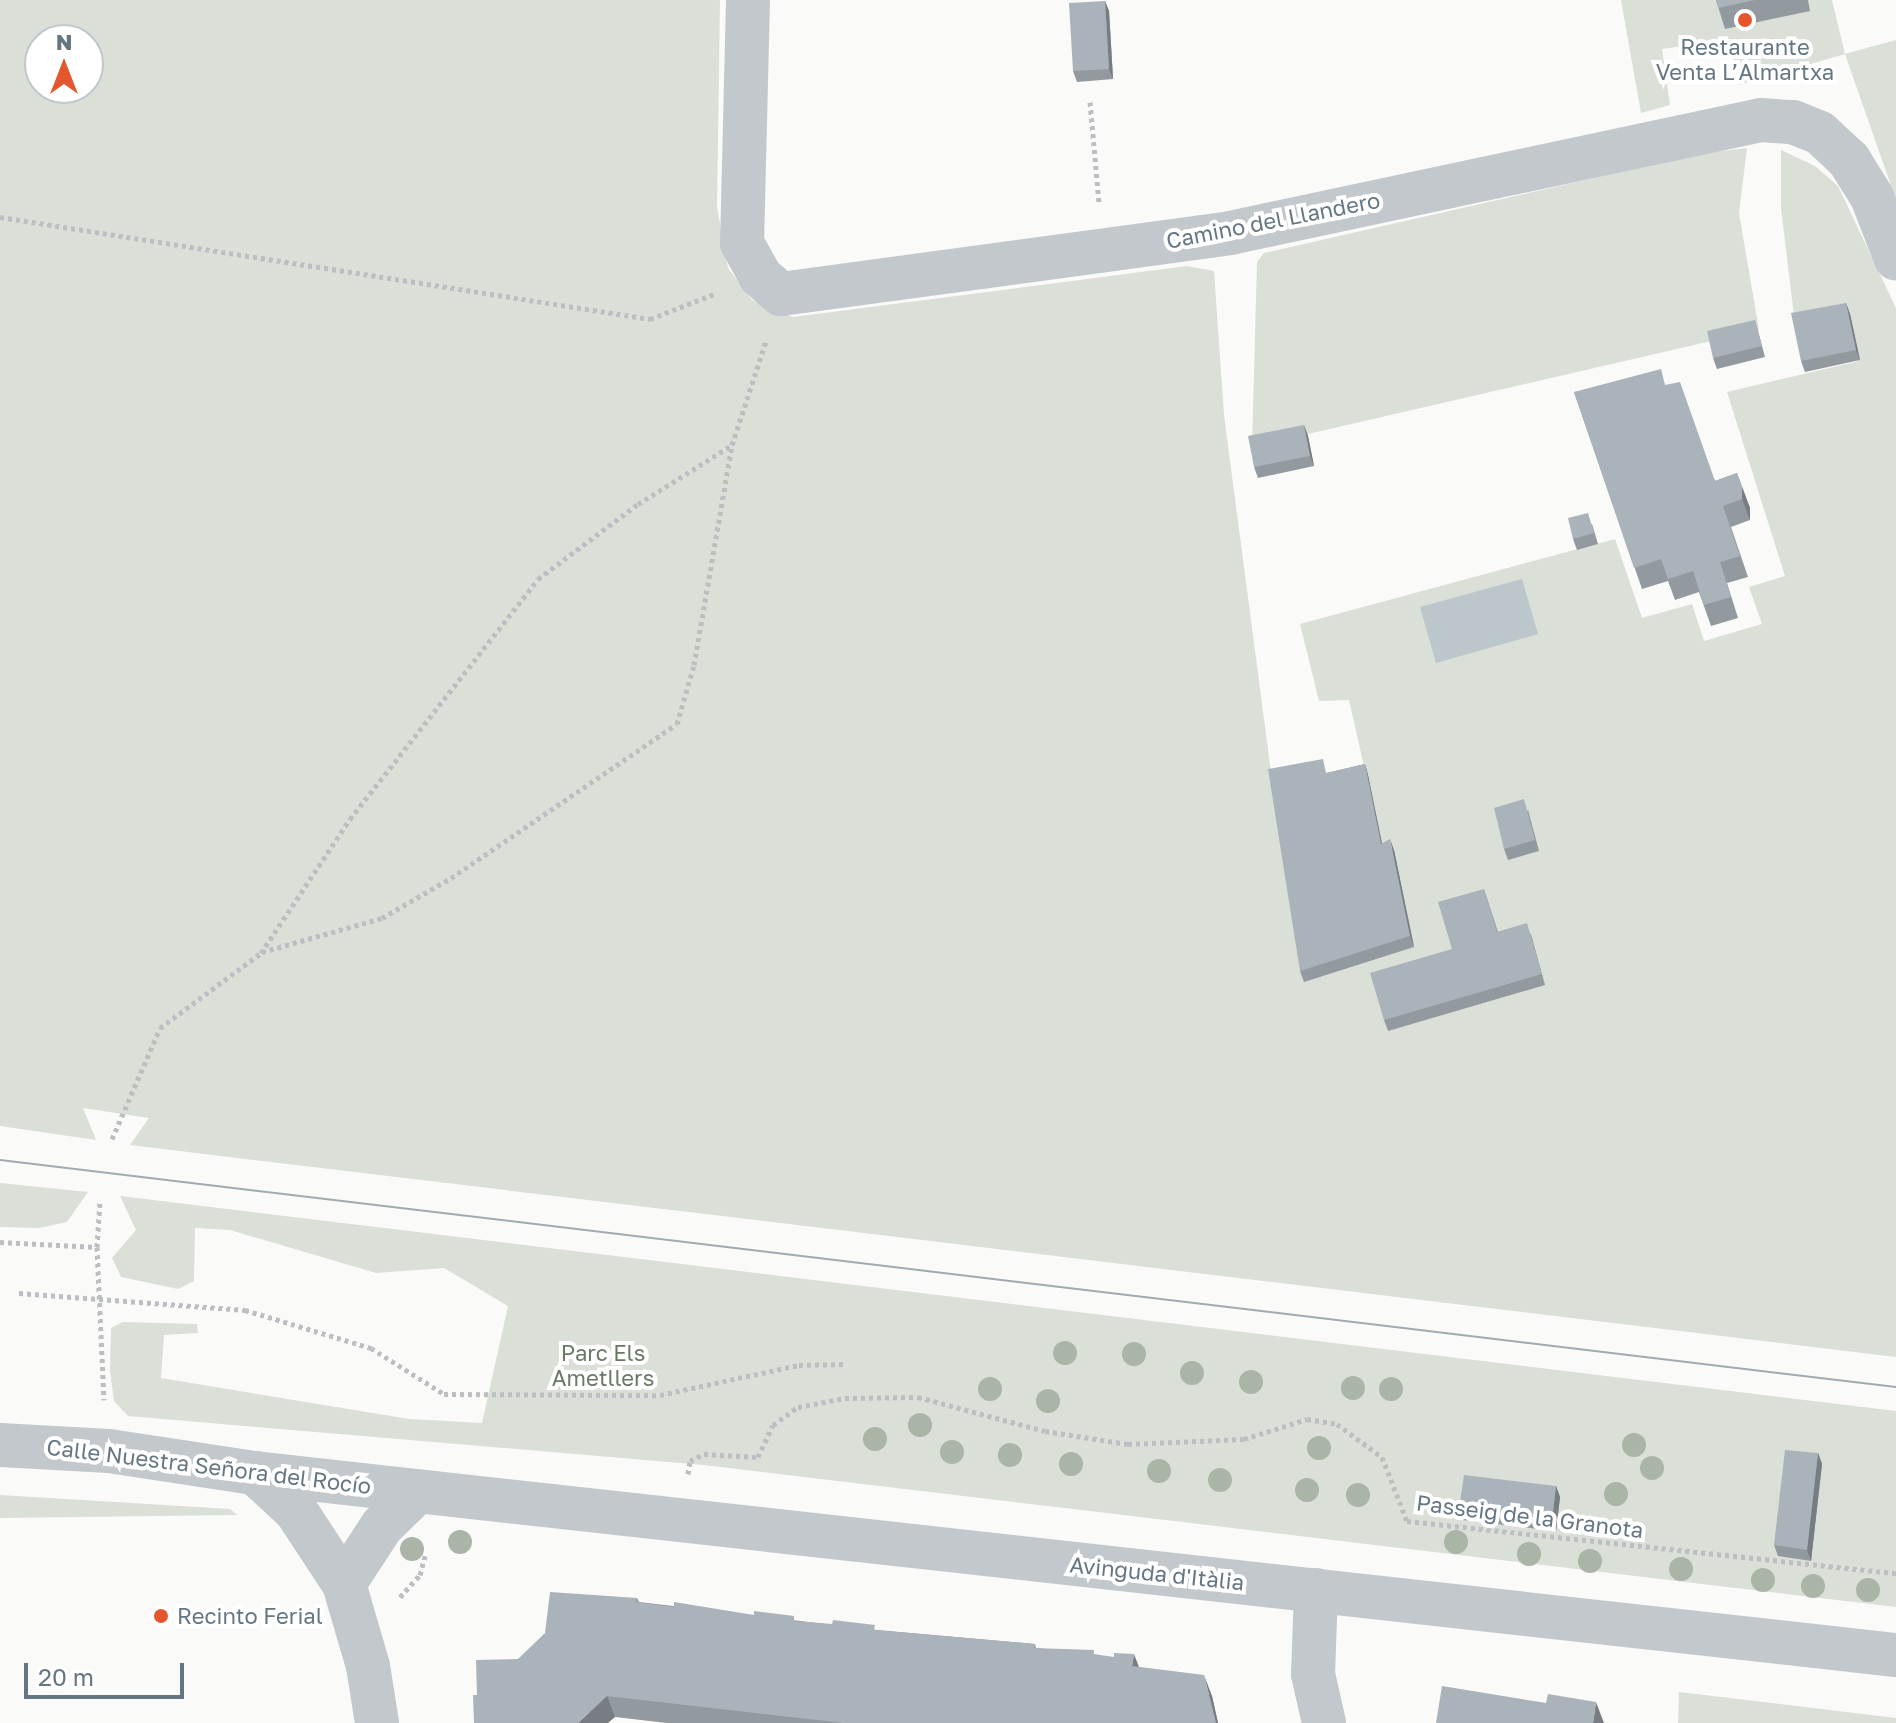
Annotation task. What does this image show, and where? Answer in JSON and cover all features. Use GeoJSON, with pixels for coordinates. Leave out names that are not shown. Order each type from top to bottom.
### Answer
{"type":"FeatureCollection","features":[{"type":"Feature","properties":{"kind":"street"},"geometry":{"type":"LineString","coordinates":[[748,0],[742,243],[771,285]]}},
{"type":"Feature","properties":{"kind":"street","name":"Camino del Llandero"},"geometry":{"type":"LineString","coordinates":[[771,285],[1103,251],[1230,233],[1761,120],[1793,122],[1820,133],[1849,160],[1872,197],[1896,259]]}},
{"type":"Feature","properties":{"kind":"street","name":"Calle Nuestra Señora del Rocío"},"geometry":{"type":"LineString","coordinates":[[0,1445],[109,1451],[255,1473],[425,1492]]}},
{"type":"Feature","properties":{"kind":"street"},"geometry":{"type":"LineString","coordinates":[[255,1473],[296,1511],[344,1584],[368,1666],[377,1723]]}},
{"type":"Feature","properties":{"kind":"street"},"geometry":{"type":"LineString","coordinates":[[344,1584],[382,1526],[425,1492]]}},
{"type":"Feature","properties":{"kind":"street","name":"Avinguda d'Itàlia"},"geometry":{"type":"LineString","coordinates":[[425,1492],[1896,1655]]}},
{"type":"Feature","properties":{"kind":"street"},"geometry":{"type":"LineString","coordinates":[[1316,1590],[1313,1674],[1324,1723]]}},
{"type":"Feature","properties":{"kind":"path"},"geometry":{"type":"LineString","coordinates":[[1090,102],[1103,251]]}},
{"type":"Feature","properties":{"kind":"path"},"geometry":{"type":"LineString","coordinates":[[0,217],[650,319],[771,285],[732,445],[694,665],[677,724],[451,878],[382,918],[261,953]]}},
{"type":"Feature","properties":{"kind":"path"},"geometry":{"type":"LineString","coordinates":[[112,1139],[160,1028],[261,953],[350,819],[538,579],[638,504],[732,445]]}},
{"type":"Feature","properties":{"kind":"path"},"geometry":{"type":"LineString","coordinates":[[100,1201],[96,1296],[105,1408]]}},
{"type":"Feature","properties":{"kind":"path"},"geometry":{"type":"LineString","coordinates":[[0,1242],[97,1247]]}},
{"type":"Feature","properties":{"kind":"path"},"geometry":{"type":"LineString","coordinates":[[19,1293],[96,1296],[245,1310],[371,1348],[444,1394],[660,1395],[799,1365],[847,1364]]}},
{"type":"Feature","properties":{"kind":"path","name":"Passeig de la Granota"},"geometry":{"type":"LineString","coordinates":[[687,1478],[690,1461],[704,1454],[758,1457],[773,1425],[798,1407],[845,1398],[918,1397],[1045,1431],[1128,1444],[1244,1439],[1307,1419],[1337,1424],[1382,1457],[1407,1521],[1896,1573]]}},
{"type":"Feature","properties":{"kind":"path"},"geometry":{"type":"LineString","coordinates":[[390,1599],[402,1596],[420,1575],[425,1492]]}},
{"type":"Feature","properties":{"kind":"green space"},"geometry":{"type":"Polygon","coordinates":[[[0,0],[720,0],[717,207],[728,268],[752,300],[793,317],[1187,266],[1214,271],[1224,415],[1272,780],[1384,854],[1349,700],[1319,701],[1300,624],[1615,539],[1642,618],[1692,604],[1704,641],[1762,624],[1749,587],[1785,576],[1727,392],[1859,361],[1795,324],[1781,208],[1781,150],[1815,166],[1838,186],[1896,308],[1896,1357],[130,1145],[149,1118],[83,1108],[96,1140],[0,1126],[0,0]]]}},
{"type":"Feature","properties":{"kind":"green space"},"geometry":{"type":"Polygon","coordinates":[[[1621,0],[1719,0],[1809,11],[1808,0],[1832,0],[1845,54],[1739,85],[1729,40],[1662,49],[1670,105],[1641,113],[1621,0]]]}},
{"type":"Feature","properties":{"kind":"green space"},"geometry":{"type":"Polygon","coordinates":[[[1896,40],[1896,200],[1845,54],[1896,40]]]}},
{"type":"Feature","properties":{"kind":"green space"},"geometry":{"type":"Polygon","coordinates":[[[1747,148],[1739,213],[1759,330],[1252,447],[1257,262],[1264,253],[1704,153],[1747,148]]]}},
{"type":"Feature","properties":{"kind":"green space"},"geometry":{"type":"Polygon","coordinates":[[[0,1183],[88,1192],[67,1222],[39,1228],[0,1227],[0,1183]]]}},
{"type":"Feature","properties":{"kind":"green space","name":"Parc Els Ametllers"},"geometry":{"type":"Polygon","coordinates":[[[120,1196],[1896,1411],[1896,1607],[704,1465],[128,1416],[114,1401],[110,1371],[111,1328],[123,1322],[197,1324],[198,1333],[164,1335],[161,1378],[409,1419],[482,1423],[508,1306],[444,1268],[376,1273],[230,1230],[195,1228],[194,1281],[178,1289],[121,1277],[112,1258],[136,1230],[120,1196]]]}},
{"type":"Feature","properties":{"kind":"green space"},"geometry":{"type":"Polygon","coordinates":[[[0,1495],[230,1509],[237,1515],[0,1518],[0,1495]]]}},
{"type":"Feature","properties":{"kind":"green space"},"geometry":{"type":"Polygon","coordinates":[[[1679,1692],[1896,1718],[1896,1723],[1678,1723],[1679,1692]]]}},
{"type":"Feature","properties":{"kind":"shaded area"},"geometry":{"type":"Polygon","coordinates":[[[1522,579],[1538,634],[1436,663],[1420,607],[1522,579]]]}},
{"type":"Feature","properties":{"kind":"building"},"geometry":{"type":"Polygon","coordinates":[[[1716,0],[1755,0],[1718,8],[1716,0]]]}},
{"type":"Feature","properties":{"kind":"building"},"geometry":{"type":"Polygon","coordinates":[[[1105,1],[1109,69],[1073,71],[1069,3],[1105,1]]]}},
{"type":"Feature","properties":{"kind":"building"},"geometry":{"type":"Polygon","coordinates":[[[1846,303],[1856,350],[1801,361],[1791,313],[1846,303]]]}},
{"type":"Feature","properties":{"kind":"building"},"geometry":{"type":"Polygon","coordinates":[[[1755,320],[1762,346],[1713,358],[1707,331],[1755,320]]]}},
{"type":"Feature","properties":{"kind":"building"},"geometry":{"type":"Polygon","coordinates":[[[1661,369],[1665,385],[1680,382],[1715,481],[1737,473],[1742,487],[1742,499],[1723,506],[1740,556],[1720,562],[1731,597],[1704,605],[1693,571],[1668,579],[1661,559],[1634,568],[1574,392],[1661,369]]]}},
{"type":"Feature","properties":{"kind":"building"},"geometry":{"type":"Polygon","coordinates":[[[1304,425],[1310,456],[1254,467],[1248,436],[1304,425]]]}},
{"type":"Feature","properties":{"kind":"building"},"geometry":{"type":"Polygon","coordinates":[[[1588,513],[1594,533],[1573,539],[1568,518],[1588,513]]]}},
{"type":"Feature","properties":{"kind":"building"},"geometry":{"type":"Polygon","coordinates":[[[1323,759],[1326,773],[1365,764],[1381,844],[1390,839],[1410,936],[1300,971],[1268,769],[1323,759]]]}},
{"type":"Feature","properties":{"kind":"building"},"geometry":{"type":"Polygon","coordinates":[[[1524,799],[1535,840],[1504,849],[1494,808],[1524,799]]]}},
{"type":"Feature","properties":{"kind":"building"},"geometry":{"type":"Polygon","coordinates":[[[1484,889],[1497,932],[1527,923],[1542,974],[1384,1020],[1370,973],[1452,949],[1438,902],[1484,889]]]}},
{"type":"Feature","properties":{"kind":"building"},"geometry":{"type":"Polygon","coordinates":[[[1785,1450],[1818,1453],[1807,1550],[1774,1545],[1785,1450]]]}},
{"type":"Feature","properties":{"kind":"building"},"geometry":{"type":"Polygon","coordinates":[[[1464,1475],[1556,1486],[1552,1521],[1459,1509],[1464,1475]]]}},
{"type":"Feature","properties":{"kind":"building"},"geometry":{"type":"Polygon","coordinates":[[[550,1592],[637,1598],[636,1602],[674,1607],[674,1602],[754,1615],[754,1611],[794,1616],[794,1621],[832,1624],[833,1620],[875,1625],[874,1630],[1035,1644],[1034,1648],[1094,1650],[1094,1654],[1114,1657],[1114,1653],[1134,1654],[1132,1666],[1204,1675],[1216,1723],[843,1723],[607,1696],[578,1723],[474,1723],[476,1660],[518,1659],[545,1633],[550,1592]]]}},
{"type":"Feature","properties":{"kind":"building"},"geometry":{"type":"Polygon","coordinates":[[[1442,1686],[1546,1703],[1548,1694],[1596,1702],[1593,1723],[1436,1723],[1442,1686]]]}},
{"type":"Feature","properties":{"kind":"tram line"},"geometry":{"type":"LineString","coordinates":[[0,1160],[1896,1387]]}},
{"type":"Feature","properties":{"kind":"place","name":"Restaurante Venta L’Almartxa"},"geometry":{"type":"Point","coordinates":[1745,20]}},
{"type":"Feature","properties":{"kind":"place","name":"Recinto Ferial"},"geometry":{"type":"Point","coordinates":[161,1616]}}]}
